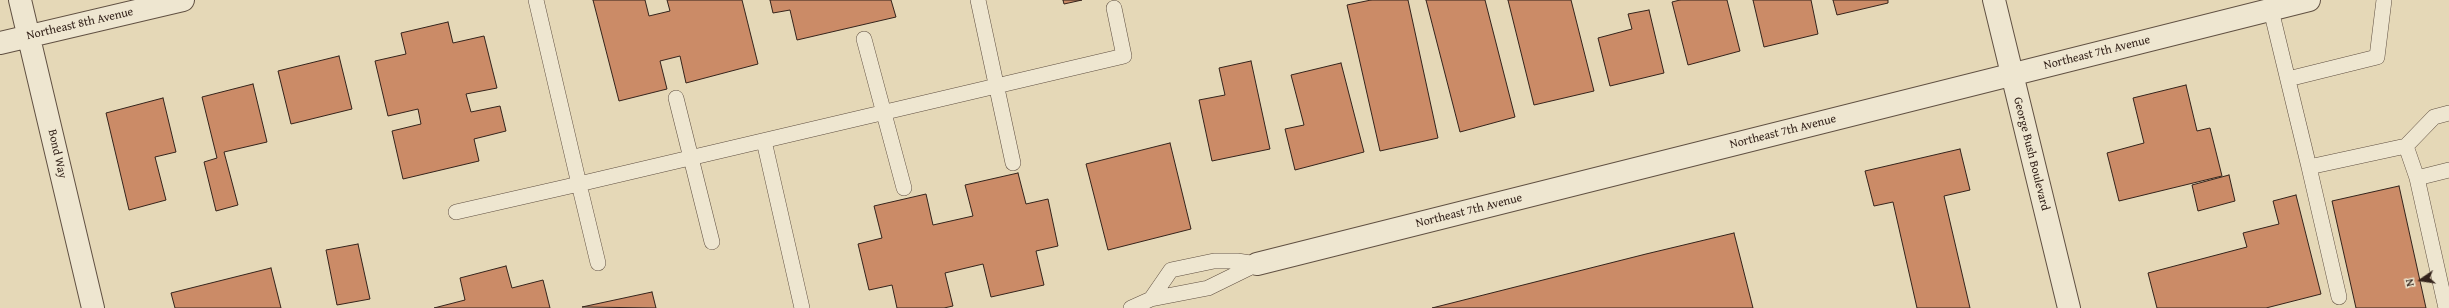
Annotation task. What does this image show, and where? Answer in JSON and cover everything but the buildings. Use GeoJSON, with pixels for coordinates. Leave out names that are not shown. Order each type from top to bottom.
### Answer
{"type":"FeatureCollection","features":[{"type":"Feature","properties":{"kind":"street","name":"Bond Way"},"geometry":{"type":"LineString","coordinates":[[20,0],[93,308]]}},
{"type":"Feature","properties":{"kind":"street","name":"Northeast 8th Avenue"},"geometry":{"type":"LineString","coordinates":[[0,43],[182,0]]}},
{"type":"Feature","properties":{"kind":"street","name":"George Bush Boulevard"},"geometry":{"type":"LineString","coordinates":[[1994,0],[2069,308]]}},
{"type":"Feature","properties":{"kind":"street","name":"Northeast 7th Avenue"},"geometry":{"type":"LineString","coordinates":[[1257,264],[2309,0]]}},
{"type":"Feature","properties":{"kind":"lane"},"geometry":{"type":"LineString","coordinates":[[536,0],[598,263]]}},
{"type":"Feature","properties":{"kind":"lane"},"geometry":{"type":"LineString","coordinates":[[978,0],[1013,163]]}},
{"type":"Feature","properties":{"kind":"lane"},"geometry":{"type":"LineString","coordinates":[[2288,79],[2377,57],[2384,0]]}},
{"type":"Feature","properties":{"kind":"lane"},"geometry":{"type":"LineString","coordinates":[[456,212],[1124,56],[1114,8]]}},
{"type":"Feature","properties":{"kind":"lane"},"geometry":{"type":"LineString","coordinates":[[2271,10],[2339,297]]}},
{"type":"Feature","properties":{"kind":"lane"},"geometry":{"type":"LineString","coordinates":[[864,39],[904,188]]}},
{"type":"Feature","properties":{"kind":"lane"},"geometry":{"type":"LineString","coordinates":[[676,98],[692,157],[712,242]]}},
{"type":"Feature","properties":{"kind":"lane"},"geometry":{"type":"LineString","coordinates":[[2309,167],[2406,146],[2434,116],[2449,113]]}},
{"type":"Feature","properties":{"kind":"lane"},"geometry":{"type":"LineString","coordinates":[[764,141],[802,308]]}},
{"type":"Feature","properties":{"kind":"lane"},"geometry":{"type":"LineString","coordinates":[[2406,146],[2417,178],[2446,308]]}},
{"type":"Feature","properties":{"kind":"lane"},"geometry":{"type":"LineString","coordinates":[[2417,178],[2449,170]]}},
{"type":"Feature","properties":{"kind":"lane"},"geometry":{"type":"LineString","coordinates":[[1151,299],[1171,270],[1214,261],[1237,261],[1257,264]]}},
{"type":"Feature","properties":{"kind":"lane"},"geometry":{"type":"LineString","coordinates":[[1131,308],[1151,299],[1208,288],[1257,264]]}}]}
